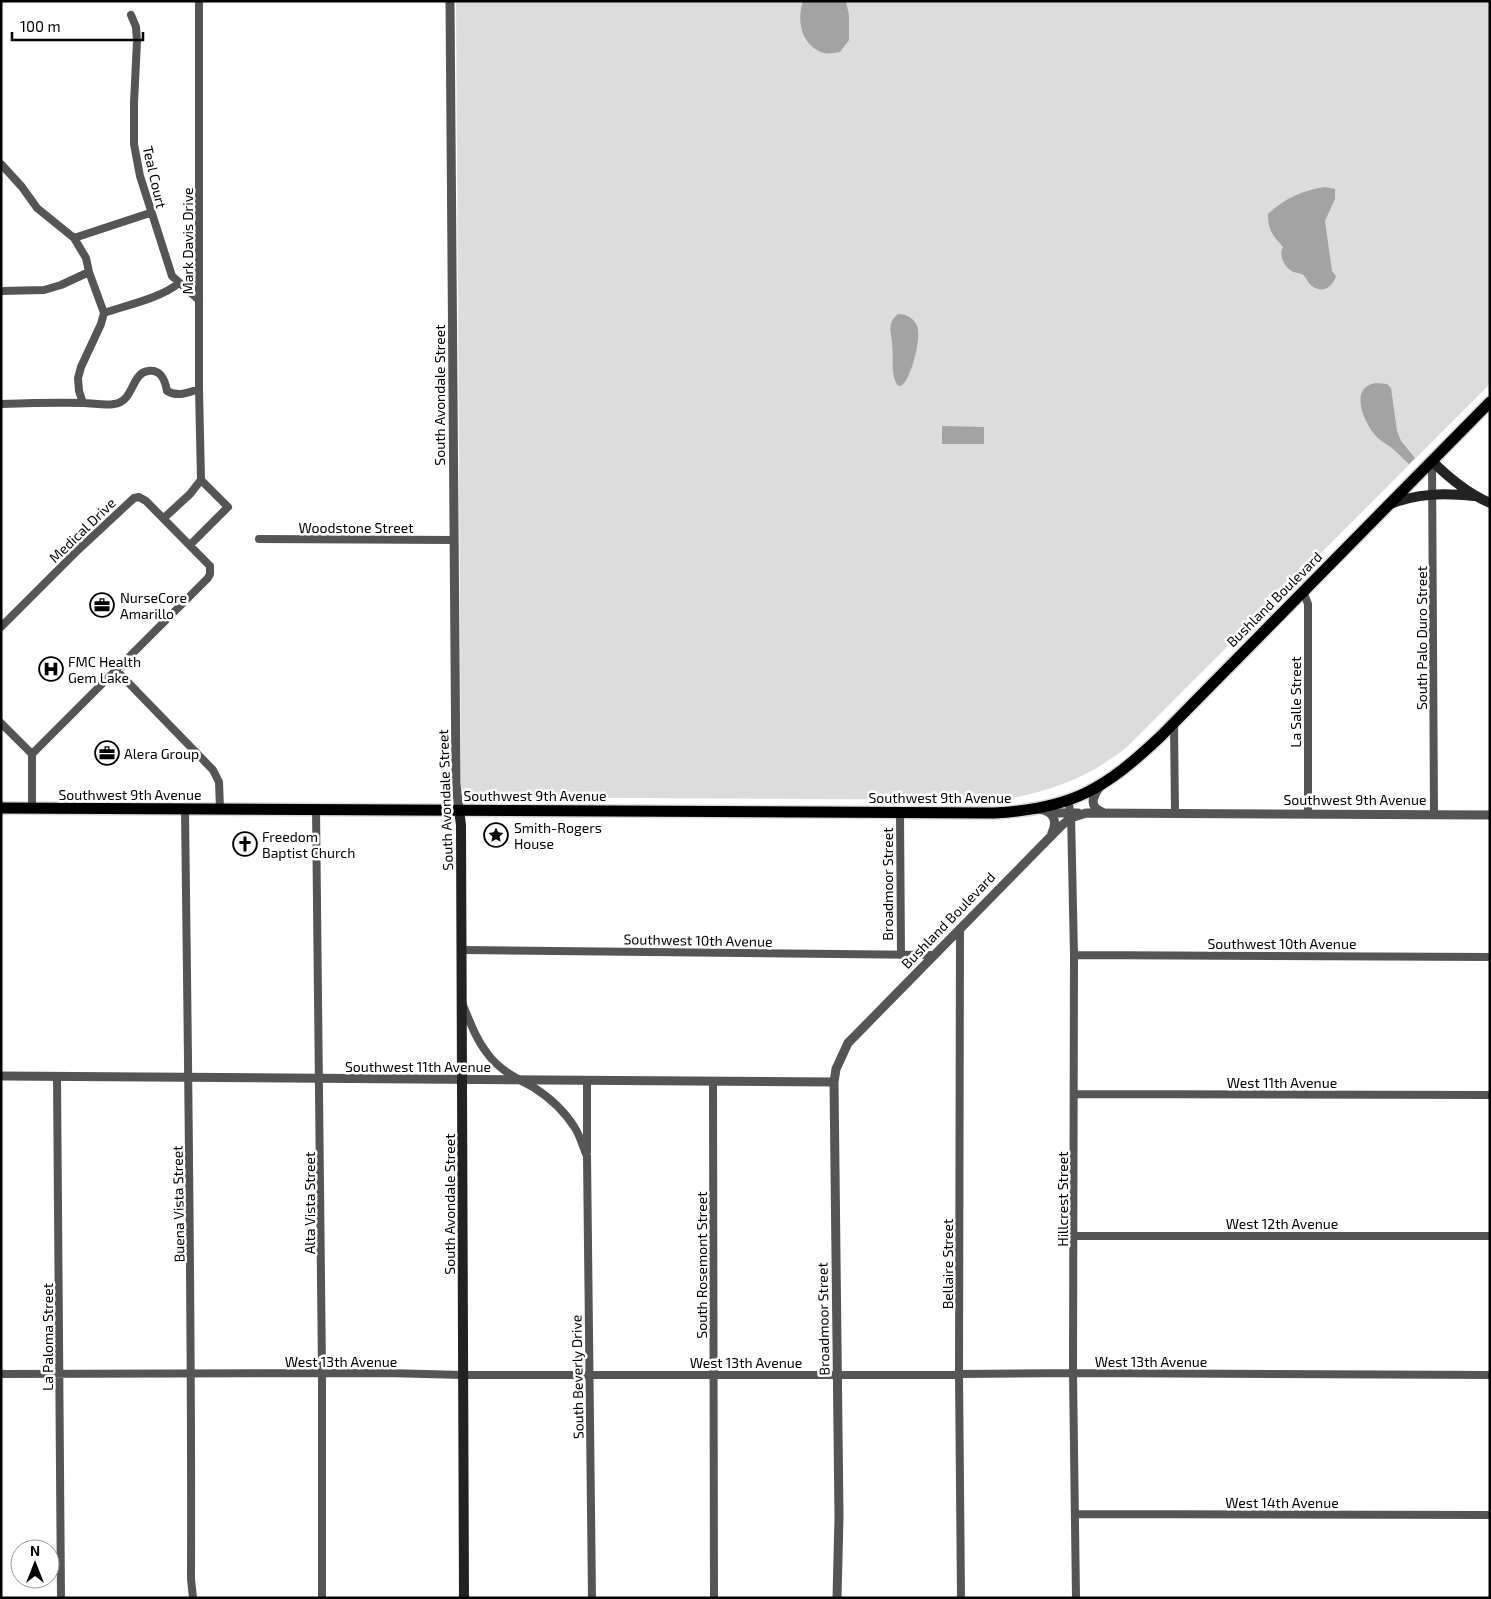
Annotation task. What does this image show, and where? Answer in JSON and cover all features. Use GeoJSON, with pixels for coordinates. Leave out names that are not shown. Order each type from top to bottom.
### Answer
{"type":"FeatureCollection","features":[{"type":"Feature","properties":{"kind":"main road","name":"Bushland Boulevard"},"geometry":{"type":"LineString","coordinates":[[1068,801],[1101,785],[1136,759],[1174,723],[1490,402]]}},
{"type":"Feature","properties":{"kind":"main road"},"geometry":{"type":"LineString","coordinates":[[1432,461],[1446,475],[1474,496],[1490,503]]}},
{"type":"Feature","properties":{"kind":"main road"},"geometry":{"type":"LineString","coordinates":[[1388,506],[1412,497],[1433,494],[1474,496]]}},
{"type":"Feature","properties":{"kind":"main road","name":"Southwest 9th Avenue"},"geometry":{"type":"LineString","coordinates":[[1,808],[994,813],[1039,809],[1068,801]]}},
{"type":"Feature","properties":{"kind":"main road","name":"South Avondale Street"},"geometry":{"type":"LineString","coordinates":[[459,810],[461,825],[463,1080],[464,1598]]}},
{"type":"Feature","properties":{"kind":"street","name":"Mark Davis Drive"},"geometry":{"type":"LineString","coordinates":[[199,1],[201,480]]}},
{"type":"Feature","properties":{"kind":"street","name":"South Avondale Street"},"geometry":{"type":"LineString","coordinates":[[450,1],[456,798],[459,810]]}},
{"type":"Feature","properties":{"kind":"street","name":"Teal Court"},"geometry":{"type":"LineString","coordinates":[[131,15],[136,27],[137,41],[134,144],[140,176],[150,213],[172,276],[200,300]]}},
{"type":"Feature","properties":{"kind":"street"},"geometry":{"type":"LineString","coordinates":[[1,164],[22,187],[37,208],[74,238],[86,258],[89,272],[104,313],[78,378],[79,391],[83,403]]}},
{"type":"Feature","properties":{"kind":"street"},"geometry":{"type":"LineString","coordinates":[[74,238],[150,213]]}},
{"type":"Feature","properties":{"kind":"street"},"geometry":{"type":"LineString","coordinates":[[1,291],[44,290],[61,285],[89,272]]}},
{"type":"Feature","properties":{"kind":"street"},"geometry":{"type":"LineString","coordinates":[[104,313],[155,296],[172,288],[179,282]]}},
{"type":"Feature","properties":{"kind":"street"},"geometry":{"type":"LineString","coordinates":[[1,404],[115,404],[125,400],[139,375],[146,371],[160,374],[165,381],[167,390],[173,394],[188,393],[200,389]]}},
{"type":"Feature","properties":{"kind":"street","name":"South Palo Duro Street"},"geometry":{"type":"LineString","coordinates":[[1432,461],[1434,815]]}},
{"type":"Feature","properties":{"kind":"street"},"geometry":{"type":"LineString","coordinates":[[164,518],[190,494],[201,480],[228,507],[190,545]]}},
{"type":"Feature","properties":{"kind":"street","name":"Medical Drive"},"geometry":{"type":"LineString","coordinates":[[1,627],[130,501],[139,497],[143,498],[164,518],[210,566],[208,578],[32,754]]}},
{"type":"Feature","properties":{"kind":"street","name":"Woodstone Street"},"geometry":{"type":"LineString","coordinates":[[259,539],[454,540]]}},
{"type":"Feature","properties":{"kind":"street","name":"La Salle Street"},"geometry":{"type":"LineString","coordinates":[[1303,591],[1308,604],[1308,814]]}},
{"type":"Feature","properties":{"kind":"street"},"geometry":{"type":"LineString","coordinates":[[116,670],[213,770],[219,782],[220,809]]}},
{"type":"Feature","properties":{"kind":"street"},"geometry":{"type":"LineString","coordinates":[[1,723],[32,754],[32,808]]}},
{"type":"Feature","properties":{"kind":"street"},"geometry":{"type":"LineString","coordinates":[[1174,723],[1176,813]]}},
{"type":"Feature","properties":{"kind":"street"},"geometry":{"type":"LineString","coordinates":[[1101,785],[1093,798],[1092,804],[1097,810],[1104,813]]}},
{"type":"Feature","properties":{"kind":"street","name":"Hillcrest Street"},"geometry":{"type":"LineString","coordinates":[[1068,801],[1071,816],[1074,955],[1076,1598]]}},
{"type":"Feature","properties":{"kind":"street","name":"Buena Vista Street"},"geometry":{"type":"LineString","coordinates":[[185,809],[190,1078],[191,1579],[193,1598]]}},
{"type":"Feature","properties":{"kind":"street","name":"Alta Vista Street"},"geometry":{"type":"LineString","coordinates":[[316,809],[320,1079],[322,1598]]}},
{"type":"Feature","properties":{"kind":"street"},"geometry":{"type":"LineString","coordinates":[[1039,809],[1071,816]]}},
{"type":"Feature","properties":{"kind":"street","name":"Broadmoor Street"},"geometry":{"type":"LineString","coordinates":[[900,813],[901,955]]}},
{"type":"Feature","properties":{"kind":"street"},"geometry":{"type":"LineString","coordinates":[[1049,838],[1055,822],[1051,813]]}},
{"type":"Feature","properties":{"kind":"street","name":"Southwest 9th Avenue"},"geometry":{"type":"LineString","coordinates":[[1071,816],[1086,813],[1490,815]]}},
{"type":"Feature","properties":{"kind":"street","name":"Bushland Boulevard"},"geometry":{"type":"LineString","coordinates":[[848,1043],[1071,816]]}},
{"type":"Feature","properties":{"kind":"street","name":"Bellaire Street"},"geometry":{"type":"LineString","coordinates":[[960,929],[959,1374],[961,1598]]}},
{"type":"Feature","properties":{"kind":"street","name":"Southwest 10th Avenue"},"geometry":{"type":"LineString","coordinates":[[462,950],[935,955]]}},
{"type":"Feature","properties":{"kind":"street","name":"Southwest 10th Avenue"},"geometry":{"type":"LineString","coordinates":[[1074,955],[1490,957]]}},
{"type":"Feature","properties":{"kind":"street","name":"South Beverly Drive"},"geometry":{"type":"LineString","coordinates":[[462,1002],[477,1038],[488,1054],[501,1068],[548,1098],[562,1112],[575,1128],[587,1156]]}},
{"type":"Feature","properties":{"kind":"street","name":"Broadmoor Street"},"geometry":{"type":"LineString","coordinates":[[837,1598],[839,1517],[834,1082],[836,1069],[848,1043]]}},
{"type":"Feature","properties":{"kind":"street","name":"Southwest 11th Avenue"},"geometry":{"type":"LineString","coordinates":[[1,1076],[587,1082],[834,1082]]}},
{"type":"Feature","properties":{"kind":"street","name":"La Paloma Street"},"geometry":{"type":"LineString","coordinates":[[57,1077],[61,1598]]}},
{"type":"Feature","properties":{"kind":"street","name":"South Beverly Drive"},"geometry":{"type":"LineString","coordinates":[[587,1082],[592,1598]]}},
{"type":"Feature","properties":{"kind":"street","name":"South Rosemont Street"},"geometry":{"type":"LineString","coordinates":[[713,1082],[714,1598]]}},
{"type":"Feature","properties":{"kind":"street","name":"West 11th Avenue"},"geometry":{"type":"LineString","coordinates":[[1074,1094],[1490,1095]]}},
{"type":"Feature","properties":{"kind":"street","name":"West 12th Avenue"},"geometry":{"type":"LineString","coordinates":[[1074,1236],[1490,1236]]}},
{"type":"Feature","properties":{"kind":"street","name":"West 13th Avenue"},"geometry":{"type":"LineString","coordinates":[[1,1374],[837,1375],[1074,1373],[1490,1375]]}},
{"type":"Feature","properties":{"kind":"street","name":"West 14th Avenue"},"geometry":{"type":"LineString","coordinates":[[1075,1514],[1490,1515]]}},
{"type":"Feature","properties":{"kind":"shaded area"},"geometry":{"type":"Polygon","coordinates":[[[456,1],[1490,1],[1490,384],[1127,747],[1098,767],[1068,782],[1035,793],[1000,800],[468,797],[463,794],[461,786],[456,1]]]}},
{"type":"Feature","properties":{"kind":"shaded area"},"geometry":{"type":"Polygon","coordinates":[[[803,1],[846,1],[849,15],[849,40],[840,52],[824,53],[810,45],[801,25],[800,17],[803,1]]]}},
{"type":"Feature","properties":{"kind":"shaded area"},"geometry":{"type":"Polygon","coordinates":[[[1325,187],[1335,189],[1335,199],[1325,221],[1332,271],[1336,276],[1330,286],[1320,289],[1312,286],[1302,274],[1291,270],[1285,265],[1281,254],[1283,247],[1272,232],[1268,214],[1294,196],[1309,190],[1325,187]]]}},
{"type":"Feature","properties":{"kind":"shaded area"},"geometry":{"type":"Polygon","coordinates":[[[898,314],[912,319],[916,323],[918,331],[917,348],[912,367],[901,386],[897,385],[894,375],[890,329],[892,321],[898,314]]]}},
{"type":"Feature","properties":{"kind":"shaded area"},"geometry":{"type":"Polygon","coordinates":[[[1376,383],[1387,384],[1391,388],[1397,431],[1401,441],[1415,458],[1409,464],[1378,438],[1363,415],[1361,406],[1362,391],[1367,386],[1376,383]]]}},
{"type":"Feature","properties":{"kind":"shaded area"},"geometry":{"type":"Polygon","coordinates":[[[942,426],[984,427],[984,444],[942,444],[942,426]]]}},
{"type":"Feature","properties":{"kind":"place","name":"NurseCore Amarillo"},"geometry":{"type":"Point","coordinates":[102,605]}},
{"type":"Feature","properties":{"kind":"place","name":"FMC Health Gem Lake"},"geometry":{"type":"Point","coordinates":[51,669]}},
{"type":"Feature","properties":{"kind":"place","name":"Alera Group"},"geometry":{"type":"Point","coordinates":[107,753]}},
{"type":"Feature","properties":{"kind":"place","name":"Smith-Rogers House"},"geometry":{"type":"Point","coordinates":[496,835]}},
{"type":"Feature","properties":{"kind":"place","name":"Freedom Baptist Church"},"geometry":{"type":"Point","coordinates":[245,844]}}]}
